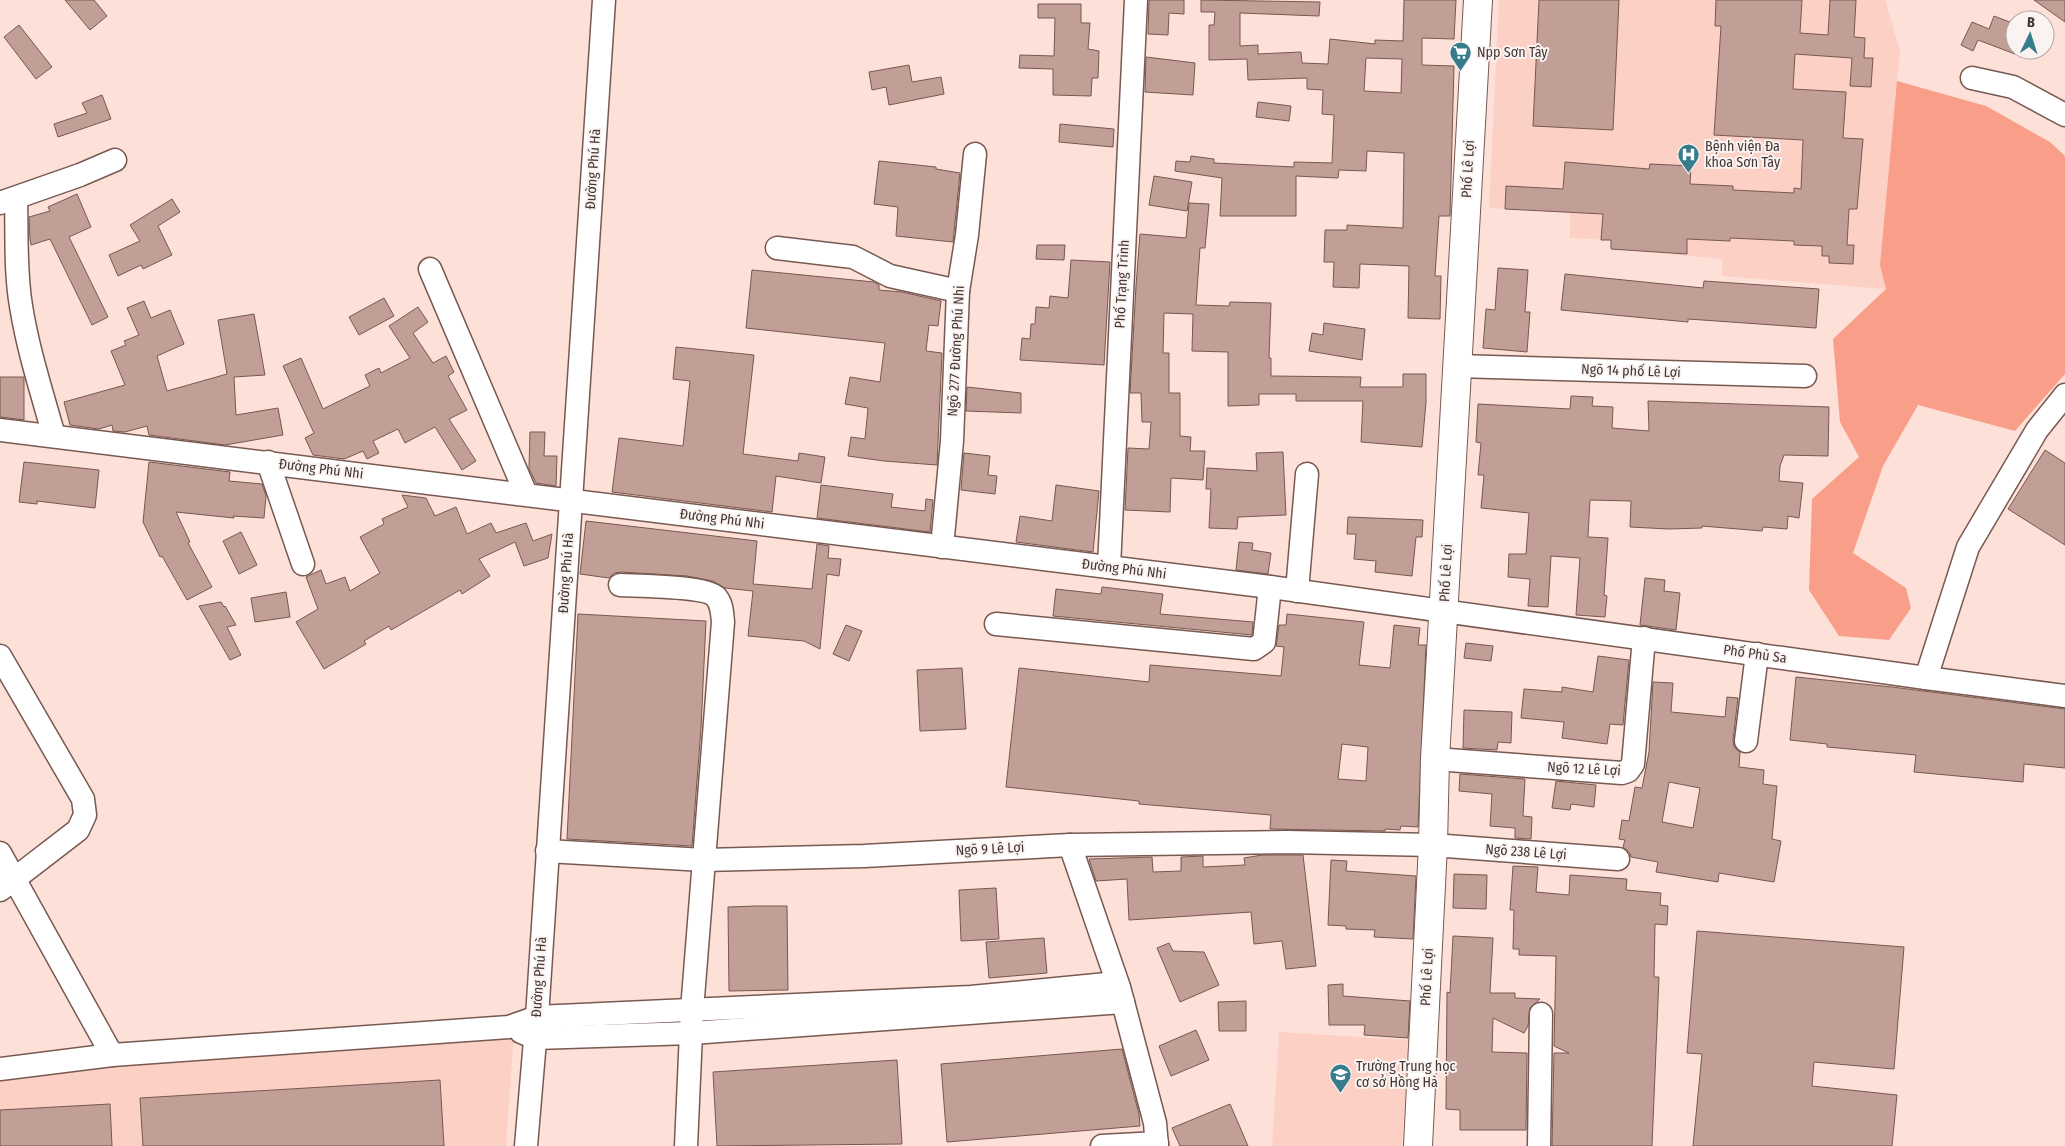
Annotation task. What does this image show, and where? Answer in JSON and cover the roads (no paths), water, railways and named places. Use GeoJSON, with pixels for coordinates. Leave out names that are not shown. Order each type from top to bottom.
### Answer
{"type":"FeatureCollection","features":[{"type":"Feature","properties":{"kind":"main road","name":"Phố Lê Lợi"},"geometry":{"type":"LineString","coordinates":[[1418,1146],[1433,845],[1435,759],[1478,0]]}},
{"type":"Feature","properties":{"kind":"street","name":"Đường Phú Hà"},"geometry":{"type":"LineString","coordinates":[[526,1146],[548,851],[604,0]]}},
{"type":"Feature","properties":{"kind":"street","name":"Phố Trạng Trình"},"geometry":{"type":"LineString","coordinates":[[1109,568],[1136,0]]}},
{"type":"Feature","properties":{"kind":"street"},"geometry":{"type":"LineString","coordinates":[[1972,78],[2013,87],[2065,115]]}},
{"type":"Feature","properties":{"kind":"street","name":"Ngõ 277 Đường Phú Nhi"},"geometry":{"type":"LineString","coordinates":[[942,547],[952,442],[958,290],[967,235],[975,154]]}},
{"type":"Feature","properties":{"kind":"street"},"geometry":{"type":"LineString","coordinates":[[54,436],[25,330],[18,263],[8,201],[115,160]]}},
{"type":"Feature","properties":{"kind":"street"},"geometry":{"type":"LineString","coordinates":[[777,248],[853,257],[890,276],[958,290]]}},
{"type":"Feature","properties":{"kind":"street"},"geometry":{"type":"LineString","coordinates":[[430,269],[526,494]]}},
{"type":"Feature","properties":{"kind":"street","name":"Ngõ 14 phố Lê Lợi"},"geometry":{"type":"LineString","coordinates":[[1457,366],[1805,376]]}},
{"type":"Feature","properties":{"kind":"street"},"geometry":{"type":"LineString","coordinates":[[1926,678],[1968,547],[2037,430],[2065,396]]}},
{"type":"Feature","properties":{"kind":"street","name":"Đường Phú Nhi"},"geometry":{"type":"LineString","coordinates":[[0,430],[571,499],[1270,587],[1444,612]]}},
{"type":"Feature","properties":{"kind":"street"},"geometry":{"type":"LineString","coordinates":[[268,462],[303,564]]}},
{"type":"Feature","properties":{"kind":"street"},"geometry":{"type":"LineString","coordinates":[[1297,591],[1307,474]]}},
{"type":"Feature","properties":{"kind":"street"},"geometry":{"type":"LineString","coordinates":[[620,585],[699,590],[714,595],[722,605],[723,622],[692,1010],[686,1146]]}},
{"type":"Feature","properties":{"kind":"street"},"geometry":{"type":"LineString","coordinates":[[996,624],[1254,649],[1264,642],[1270,587]]}},
{"type":"Feature","properties":{"kind":"street","name":"Phố Phù Sa"},"geometry":{"type":"LineString","coordinates":[[1444,612],[2065,696]]}},
{"type":"Feature","properties":{"kind":"street","name":"Ngõ 12 Lê Lợi"},"geometry":{"type":"LineString","coordinates":[[1435,759],[1622,773],[1628,771],[1633,764],[1644,638]]}},
{"type":"Feature","properties":{"kind":"street"},"geometry":{"type":"LineString","coordinates":[[1746,741],[1758,654]]}},
{"type":"Feature","properties":{"kind":"street"},"geometry":{"type":"LineString","coordinates":[[0,656],[83,799],[85,815],[78,830],[8,885]]}},
{"type":"Feature","properties":{"kind":"street","name":"Ngõ 9 Lê Lợi"},"geometry":{"type":"LineString","coordinates":[[548,851],[704,860],[864,856],[1070,845],[1287,842],[1433,845]]}},
{"type":"Feature","properties":{"kind":"street"},"geometry":{"type":"LineString","coordinates":[[1070,845],[1120,992],[1155,1123],[1157,1144],[1102,1146]]}},
{"type":"Feature","properties":{"kind":"street","name":"Ngõ 238 Lê Lợi"},"geometry":{"type":"LineString","coordinates":[[1433,845],[1618,859]]}},
{"type":"Feature","properties":{"kind":"street"},"geometry":{"type":"LineString","coordinates":[[0,853],[8,885],[112,1055]]}},
{"type":"Feature","properties":{"kind":"street"},"geometry":{"type":"LineString","coordinates":[[536,1027],[692,1010],[1120,992]]}},
{"type":"Feature","properties":{"kind":"street"},"geometry":{"type":"LineString","coordinates":[[0,1068],[112,1055],[509,1027],[692,1033],[1120,992]]}},
{"type":"Feature","properties":{"kind":"street"},"geometry":{"type":"LineString","coordinates":[[1539,1146],[1541,1014]]}},
{"type":"Feature","properties":{"kind":"place","name":"Npp Sơn Tây"},"geometry":{"type":"Point","coordinates":[1461,71]}},
{"type":"Feature","properties":{"kind":"place","name":"Bệnh viện Đa khoa Sơn Tây"},"geometry":{"type":"Point","coordinates":[1689,173]}},
{"type":"Feature","properties":{"kind":"place","name":"Trường Trung học cơ sở Hồng Hà"},"geometry":{"type":"Point","coordinates":[1340,1093]}}]}
